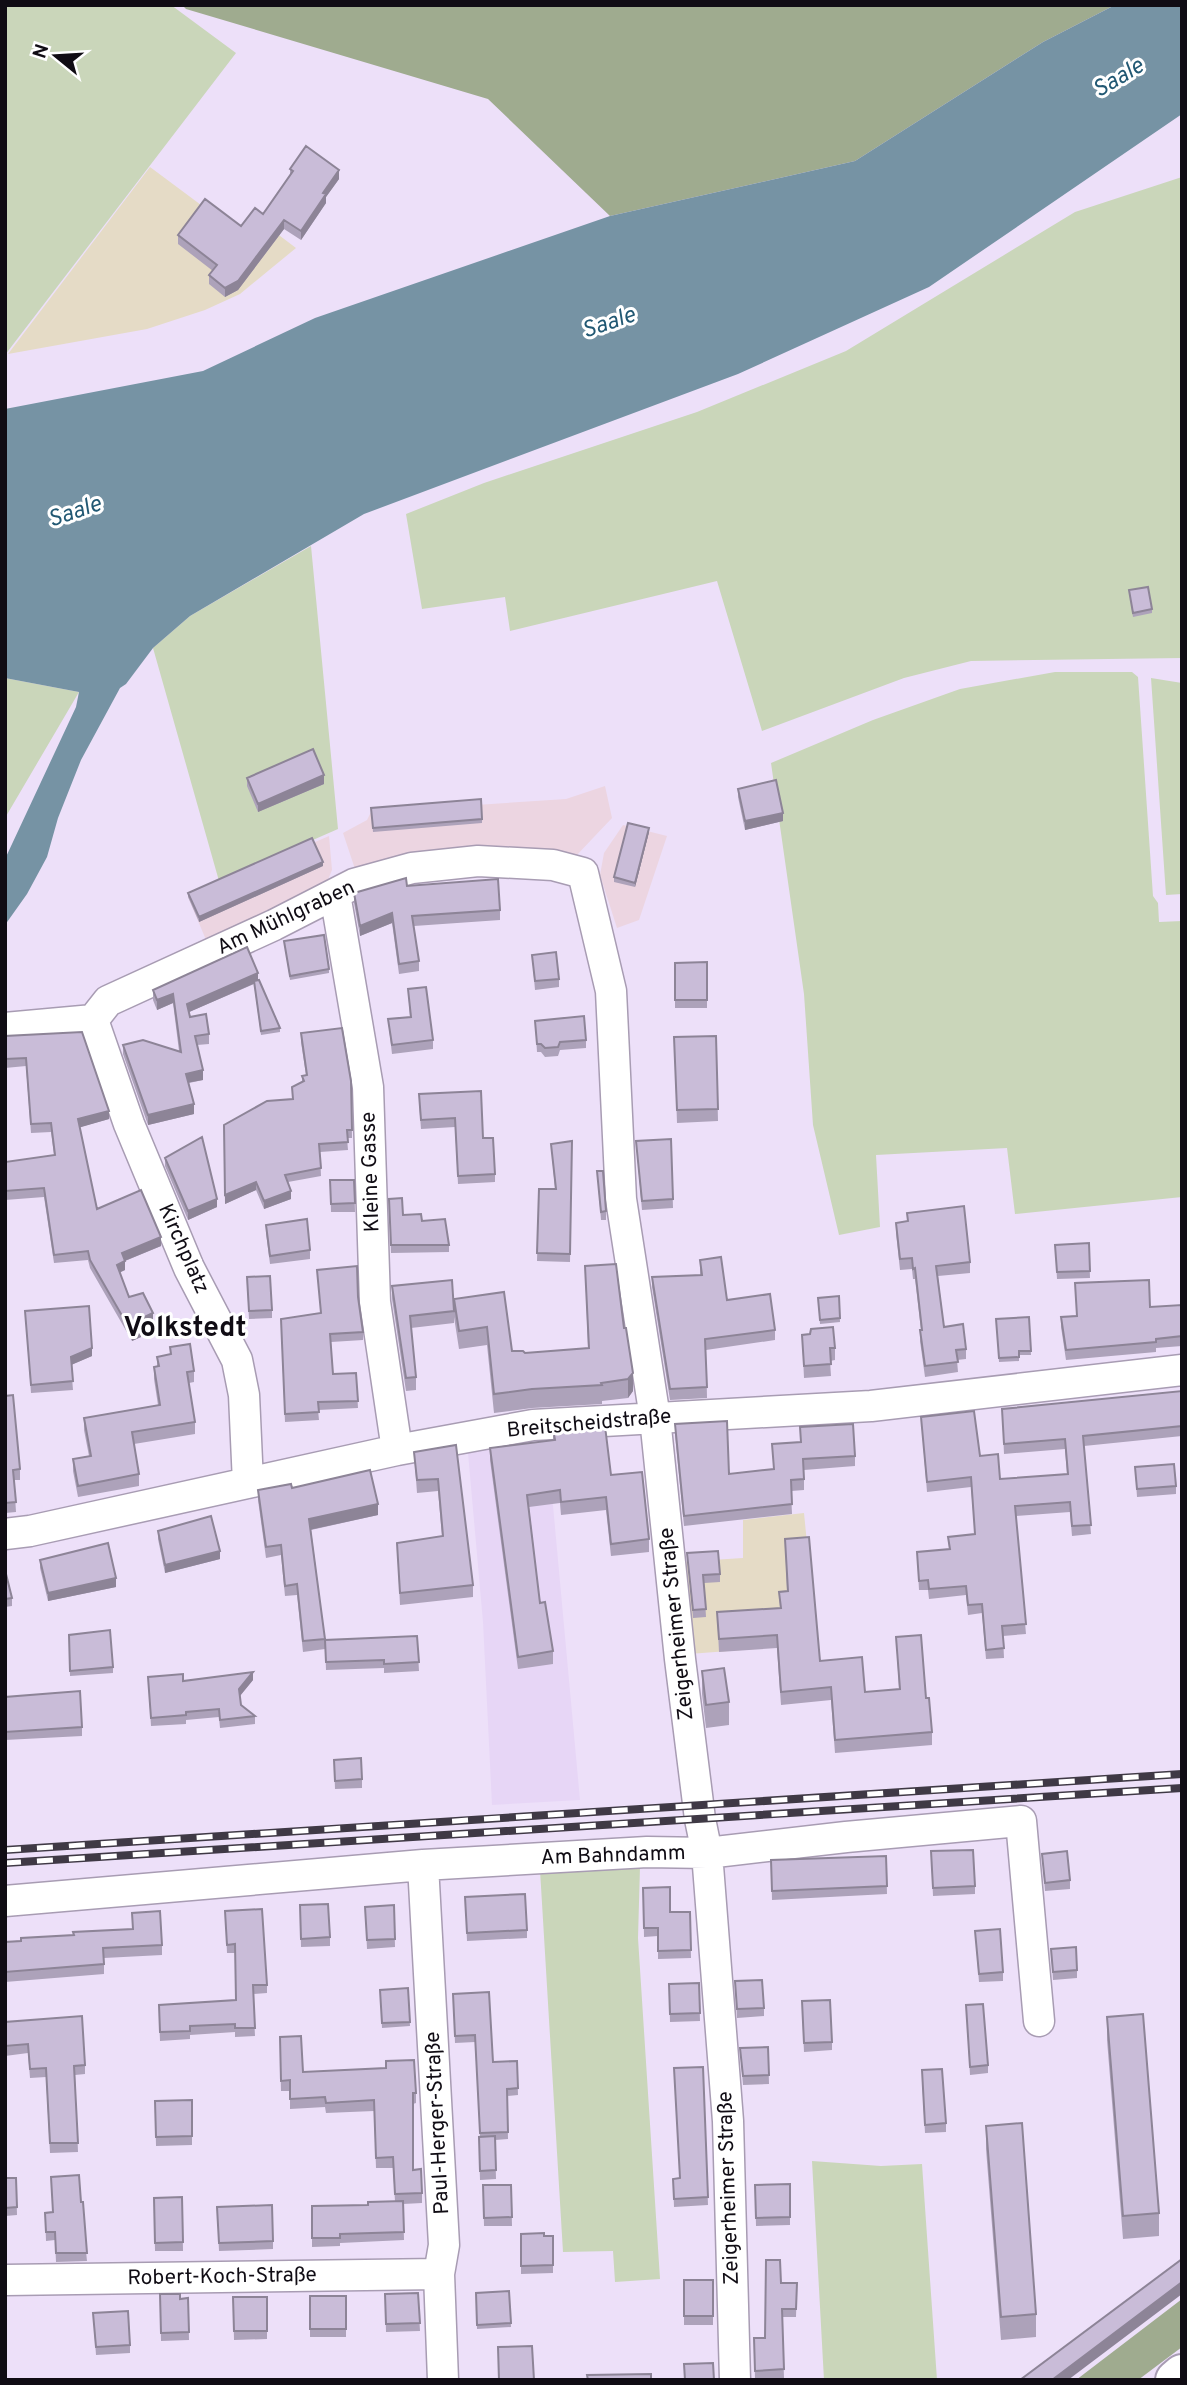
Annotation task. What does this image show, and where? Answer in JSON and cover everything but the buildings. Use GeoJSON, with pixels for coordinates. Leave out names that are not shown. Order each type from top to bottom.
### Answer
{"type":"FeatureCollection","features":[{"type":"Feature","properties":{"kind":"main road"},"geometry":{"type":"LineString","coordinates":[[1175,2380],[1182,2374]]}},
{"type":"Feature","properties":{"kind":"street","name":"Am Mühlgraben"},"geometry":{"type":"LineString","coordinates":[[93,1020],[108,1001],[274,925],[354,884],[412,868],[478,861],[553,865],[583,873]]}},
{"type":"Feature","properties":{"kind":"street","name":"Zeigerheimer Straße"},"geometry":{"type":"LineString","coordinates":[[583,873],[611,991],[621,1199],[655,1418],[680,1659],[700,1819],[707,1853],[728,2121],[736,2380]]}},
{"type":"Feature","properties":{"kind":"street","name":"Kleine Gasse"},"geometry":{"type":"LineString","coordinates":[[335,894],[368,1087],[374,1302],[397,1450]]}},
{"type":"Feature","properties":{"kind":"street"},"geometry":{"type":"LineString","coordinates":[[5,1028],[93,1020]]}},
{"type":"Feature","properties":{"kind":"street","name":"Kirchplatz"},"geometry":{"type":"LineString","coordinates":[[93,1020],[129,1124],[189,1268],[237,1360],[244,1395],[248,1483]]}},
{"type":"Feature","properties":{"kind":"street","name":"Breitscheidstraße"},"geometry":{"type":"LineString","coordinates":[[5,1534],[30,1531],[397,1450],[533,1425],[870,1406],[1182,1370]]}},
{"type":"Feature","properties":{"kind":"street","name":"Am Bahndamm"},"geometry":{"type":"LineString","coordinates":[[5,1901],[423,1865],[647,1852],[707,1853],[1021,1821],[1039,2021]]}},
{"type":"Feature","properties":{"kind":"street","name":"Paul-Herger-Straße"},"geometry":{"type":"LineString","coordinates":[[423,1865],[444,2245],[439,2274],[443,2380]]}},
{"type":"Feature","properties":{"kind":"street","name":"Robert-Koch-Straße"},"geometry":{"type":"LineString","coordinates":[[5,2280],[439,2274]]}},
{"type":"Feature","properties":{"kind":"shaded area"},"geometry":{"type":"Polygon","coordinates":[[[150,167],[240,234],[255,217],[296,248],[240,294],[205,310],[147,329],[8,354],[150,167]]]}},
{"type":"Feature","properties":{"kind":"shaded area"},"geometry":{"type":"Polygon","coordinates":[[[605,786],[612,818],[575,857],[355,869],[343,833],[367,820],[371,812],[566,799],[605,786]]]}},
{"type":"Feature","properties":{"kind":"shaded area"},"geometry":{"type":"Polygon","coordinates":[[[623,825],[667,836],[639,920],[617,928],[600,875],[604,853],[623,825]]]}},
{"type":"Feature","properties":{"kind":"shaded area"},"geometry":{"type":"Polygon","coordinates":[[[329,836],[332,870],[325,887],[209,947],[188,897],[329,836]]]}},
{"type":"Feature","properties":{"kind":"shaded area"},"geometry":{"type":"Polygon","coordinates":[[[547,1440],[580,1800],[492,1805],[483,1622],[468,1453],[490,1447],[547,1440]]]}},
{"type":"Feature","properties":{"kind":"shaded area"},"geometry":{"type":"Polygon","coordinates":[[[804,1513],[817,1644],[689,1654],[681,1562],[743,1558],[743,1520],[804,1513]]]}},
{"type":"Feature","properties":{"kind":"green space"},"geometry":{"type":"Polygon","coordinates":[[[5,5],[171,5],[236,53],[5,355],[5,5]]]}},
{"type":"Feature","properties":{"kind":"green space"},"geometry":{"type":"Polygon","coordinates":[[[182,5],[1115,5],[1043,42],[855,161],[610,216],[488,99],[186,9],[182,5]]]}},
{"type":"Feature","properties":{"kind":"green space"},"geometry":{"type":"Polygon","coordinates":[[[1182,177],[1182,658],[971,661],[904,678],[762,731],[717,581],[510,631],[505,597],[422,609],[406,514],[484,483],[697,412],[846,351],[1075,212],[1182,177]]]}},
{"type":"Feature","properties":{"kind":"green space"},"geometry":{"type":"Polygon","coordinates":[[[311,546],[338,829],[219,881],[153,648],[190,616],[311,546]]]}},
{"type":"Feature","properties":{"kind":"green space"},"geometry":{"type":"Polygon","coordinates":[[[1055,672],[1132,672],[1138,677],[1153,896],[1158,903],[1159,922],[1182,921],[1182,1197],[1015,1214],[1007,1148],[876,1155],[880,1227],[839,1235],[813,1125],[804,994],[771,763],[873,720],[960,689],[1055,672]]]}},
{"type":"Feature","properties":{"kind":"green space"},"geometry":{"type":"Polygon","coordinates":[[[5,678],[79,692],[5,818],[5,678]]]}},
{"type":"Feature","properties":{"kind":"green space"},"geometry":{"type":"Polygon","coordinates":[[[1151,678],[1182,683],[1182,894],[1166,895],[1151,678]]]}},
{"type":"Feature","properties":{"kind":"green space"},"geometry":{"type":"Polygon","coordinates":[[[640,1867],[638,1938],[660,2279],[615,2282],[613,2251],[563,2252],[540,1870],[640,1867]]]}},
{"type":"Feature","properties":{"kind":"green space"},"geometry":{"type":"Polygon","coordinates":[[[812,2161],[881,2166],[922,2164],[937,2380],[824,2380],[812,2161]]]}},
{"type":"Feature","properties":{"kind":"green space"},"geometry":{"type":"Polygon","coordinates":[[[1182,2299],[1182,2347],[1138,2380],[1076,2380],[1182,2299]]]}},
{"type":"Feature","properties":{"kind":"water","name":"Saale"},"geometry":{"type":"Polygon","coordinates":[[[1115,5],[1182,5],[1182,114],[929,287],[738,374],[364,514],[190,616],[153,648],[120,688],[81,760],[58,818],[47,857],[27,894],[5,925],[5,859],[76,707],[79,692],[5,678],[5,409],[203,371],[315,318],[610,216],[855,161],[1043,42],[1115,5]]]}},
{"type":"Feature","properties":{"kind":"railway"},"geometry":{"type":"LineString","coordinates":[[5,1850],[1182,1774]]}},
{"type":"Feature","properties":{"kind":"railway"},"geometry":{"type":"LineString","coordinates":[[5,1863],[1182,1788]]}},
{"type":"Feature","properties":{"kind":"district","name":"Volkstedt"},"geometry":{"type":"Point","coordinates":[185,1329]}}]}
